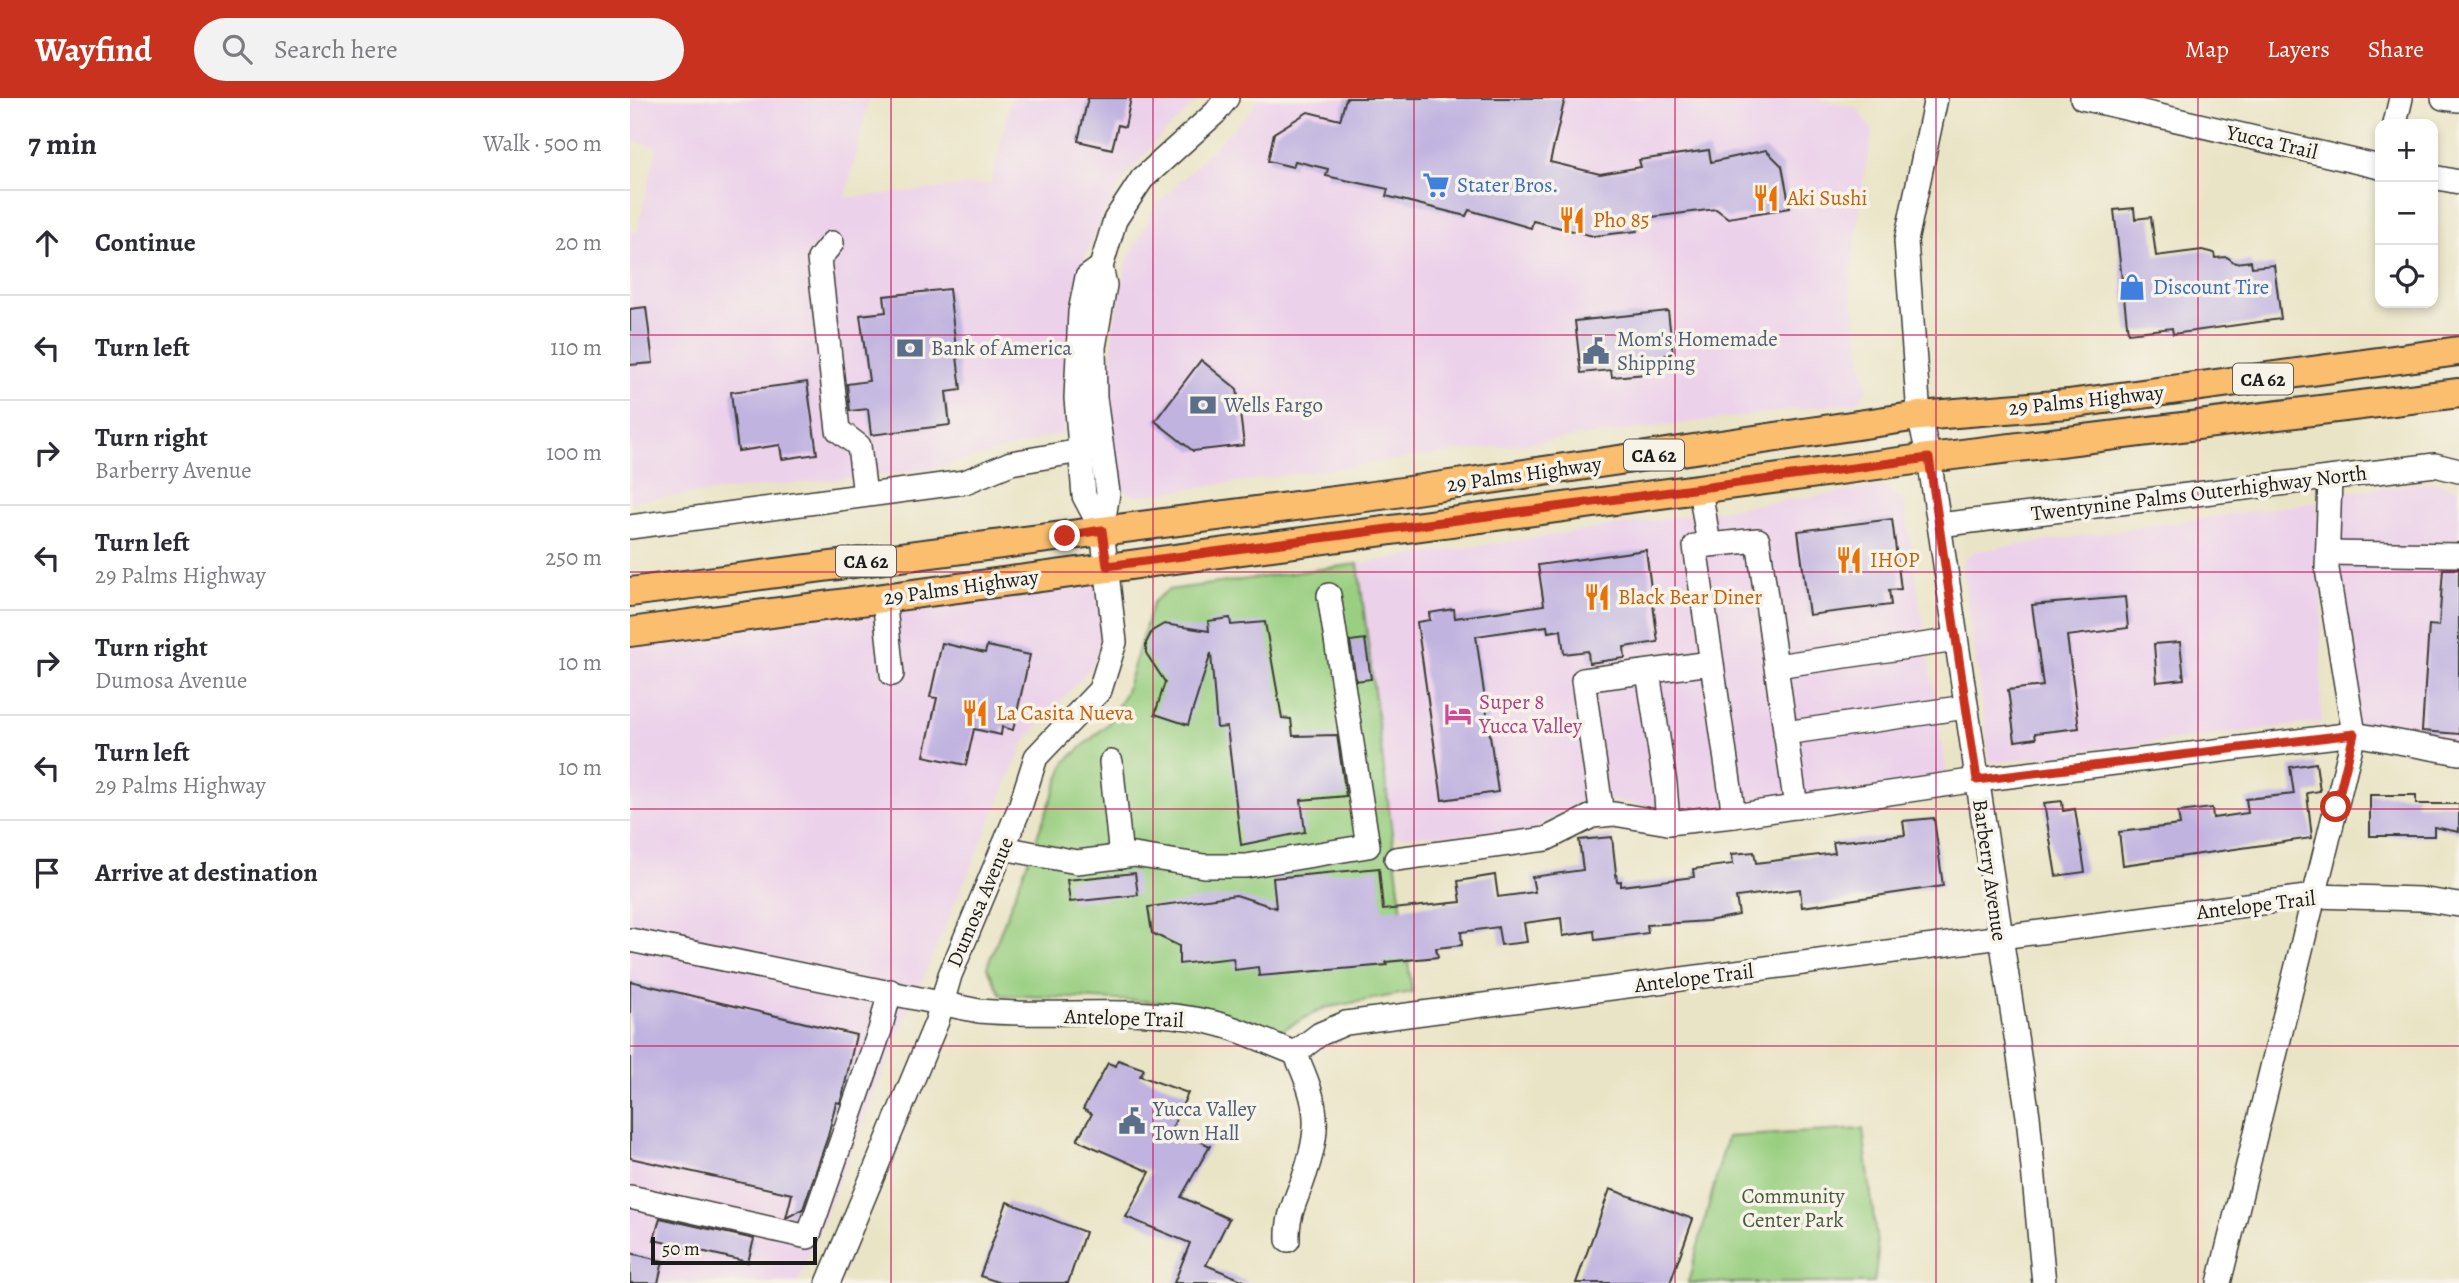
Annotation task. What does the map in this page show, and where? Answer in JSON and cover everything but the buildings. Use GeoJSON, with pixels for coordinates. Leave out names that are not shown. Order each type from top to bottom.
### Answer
{"type":"FeatureCollection","features":[{"type":"Feature","properties":{"kind":"main road","name":"29 Palms Highway"},"geometry":{"type":"LineString","coordinates":[[630,592],[1388,494],[1919,416],[2068,404],[2459,351]]}},
{"type":"Feature","properties":{"kind":"main road","name":"29 Palms Highway"},"geometry":{"type":"LineString","coordinates":[[630,632],[1929,458],[2459,393]]}},
{"type":"Feature","properties":{"kind":"street","name":"Dumosa Avenue"},"geometry":{"type":"LineString","coordinates":[[828,1283],[937,1021],[950,975],[1003,848],[1036,757],[1100,690],[1115,642],[1102,530],[1108,493],[1096,398],[1094,347],[1105,285],[1101,267],[1115,220],[1142,179],[1215,113],[1227,98]]}},
{"type":"Feature","properties":{"kind":"street","name":"Barberry Avenue"},"geometry":{"type":"LineString","coordinates":[[1936,98],[1906,241],[1919,416],[1929,458],[2028,1116],[2043,1283]]}},
{"type":"Feature","properties":{"kind":"street","name":"Yucca Trail"},"geometry":{"type":"LineString","coordinates":[[2082,98],[2375,166]]}},
{"type":"Feature","properties":{"kind":"street"},"geometry":{"type":"LineString","coordinates":[[2396,119],[2401,98]]}},
{"type":"Feature","properties":{"kind":"street"},"geometry":{"type":"LineString","coordinates":[[2443,98],[2459,100]]}},
{"type":"Feature","properties":{"kind":"street"},"geometry":{"type":"LineString","coordinates":[[2438,178],[2459,182]]}},
{"type":"Feature","properties":{"kind":"street"},"geometry":{"type":"LineString","coordinates":[[832,243],[819,259],[838,430],[859,446],[866,495]]}},
{"type":"Feature","properties":{"kind":"street","name":"Dumosa Avenue"},"geometry":{"type":"LineString","coordinates":[[1101,267],[1087,277],[1080,312],[1076,398],[1084,496],[1102,530]]}},
{"type":"Feature","properties":{"kind":"street"},"geometry":{"type":"LineString","coordinates":[[630,527],[965,482],[1011,463],[1080,451]]}},
{"type":"Feature","properties":{"kind":"street","name":"Twentynine Palms Outerhighway North"},"geometry":{"type":"LineString","coordinates":[[1939,524],[2435,465],[2459,471]]}},
{"type":"Feature","properties":{"kind":"street"},"geometry":{"type":"LineString","coordinates":[[2219,1283],[2354,734],[2328,569],[2330,479]]}},
{"type":"Feature","properties":{"kind":"street"},"geometry":{"type":"LineString","coordinates":[[1700,489],[1709,545]]}},
{"type":"Feature","properties":{"kind":"street"},"geometry":{"type":"LineString","coordinates":[[1734,816],[1695,546],[1758,540],[1796,807]]}},
{"type":"Feature","properties":{"kind":"street"},"geometry":{"type":"LineString","coordinates":[[2328,553],[2459,555]]}},
{"type":"Feature","properties":{"kind":"street"},"geometry":{"type":"LineString","coordinates":[[1003,848],[1077,862],[1134,855],[1204,866],[1246,866],[1368,846],[1329,595]]}},
{"type":"Feature","properties":{"kind":"street"},"geometry":{"type":"LineString","coordinates":[[884,598],[892,674]]}},
{"type":"Feature","properties":{"kind":"street"},"geometry":{"type":"LineString","coordinates":[[1776,666],[1956,640]]}},
{"type":"Feature","properties":{"kind":"street"},"geometry":{"type":"LineString","coordinates":[[1602,815],[1583,680],[1711,663]]}},
{"type":"Feature","properties":{"kind":"street"},"geometry":{"type":"LineString","coordinates":[[1648,672],[1665,784],[1668,823]]}},
{"type":"Feature","properties":{"kind":"street"},"geometry":{"type":"LineString","coordinates":[[1785,733],[1966,707]]}},
{"type":"Feature","properties":{"kind":"street"},"geometry":{"type":"LineString","coordinates":[[1396,859],[1546,839],[1581,820],[1602,815],[1668,823],[1734,816],[1977,780],[2354,734],[2459,753]]}},
{"type":"Feature","properties":{"kind":"street"},"geometry":{"type":"LineString","coordinates":[[1111,762],[1121,857]]}},
{"type":"Feature","properties":{"kind":"street","name":"Antelope Trail"},"geometry":{"type":"LineString","coordinates":[[630,940],[979,1011],[1030,1016],[1150,1015],[1211,1022],[1296,1053],[1320,1034],[1346,1023],[2314,897],[2420,899],[2459,905]]}},
{"type":"Feature","properties":{"kind":"street"},"geometry":{"type":"LineString","coordinates":[[630,1197],[808,1237],[880,1030],[890,991]]}},
{"type":"Feature","properties":{"kind":"street"},"geometry":{"type":"LineString","coordinates":[[1288,1240],[1287,1222],[1315,1138],[1317,1111],[1296,1053]]}},
{"type":"Feature","properties":{"kind":"shaded area"},"geometry":{"type":"Polygon","coordinates":[[[630,98],[869,98],[846,198],[991,183],[1011,98],[1201,98],[1156,141],[1123,179],[1097,230],[1078,276],[1067,342],[1069,408],[1064,433],[933,469],[630,501],[630,233],[637,232],[657,147],[630,140],[630,98]]]}},
{"type":"Feature","properties":{"kind":"shaded area"},"geometry":{"type":"Polygon","coordinates":[[[1258,98],[1813,98],[1857,108],[1873,131],[1864,175],[1850,286],[1867,389],[1858,402],[1424,456],[1136,496],[1119,488],[1110,443],[1113,329],[1127,262],[1157,204],[1248,114],[1258,98]]]}},
{"type":"Feature","properties":{"kind":"shaded area"},"geometry":{"type":"Polygon","coordinates":[[[2433,481],[2459,490],[2459,751],[2347,723],[2337,494],[2433,481]]]}},
{"type":"Feature","properties":{"kind":"shaded area"},"geometry":{"type":"Polygon","coordinates":[[[1884,486],[1904,501],[1948,781],[1686,812],[1610,800],[1565,811],[1531,832],[1392,836],[1358,564],[1884,486]]]}},
{"type":"Feature","properties":{"kind":"shaded area"},"geometry":{"type":"Polygon","coordinates":[[[2318,502],[2322,585],[2321,722],[1990,763],[1962,561],[1975,551],[2318,502]]]}},
{"type":"Feature","properties":{"kind":"shaded area"},"geometry":{"type":"Polygon","coordinates":[[[1093,575],[1103,631],[1093,665],[1025,741],[901,1029],[798,1283],[630,1283],[630,640],[1093,575]]]}},
{"type":"Feature","properties":{"kind":"green space"},"geometry":{"type":"Polygon","coordinates":[[[1358,564],[1412,992],[1324,1008],[1282,1030],[1186,1003],[1001,995],[987,967],[1066,761],[1108,724],[1126,691],[1153,602],[1168,590],[1358,564]]]}},
{"type":"Feature","properties":{"kind":"green space","name":"Community Center Park"},"geometry":{"type":"Polygon","coordinates":[[[1863,1129],[1878,1253],[1874,1283],[1688,1283],[1727,1137],[1863,1129]]]}},
{"type":"Feature","properties":{"kind":"place","name":"Stater Bros."},"geometry":{"type":"Point","coordinates":[1436,185]}},
{"type":"Feature","properties":{"kind":"place","name":"Aki Sushi"},"geometry":{"type":"Point","coordinates":[1766,198]}},
{"type":"Feature","properties":{"kind":"place","name":"Pho 85"},"geometry":{"type":"Point","coordinates":[1572,220]}},
{"type":"Feature","properties":{"kind":"place","name":"Discount Tire"},"geometry":{"type":"Point","coordinates":[2132,287]}},
{"type":"Feature","properties":{"kind":"place","name":"Bank of America"},"geometry":{"type":"Point","coordinates":[910,348]}},
{"type":"Feature","properties":{"kind":"place","name":"Mom's Homemade Shipping"},"geometry":{"type":"Point","coordinates":[1596,351]}},
{"type":"Feature","properties":{"kind":"place","name":"Wells Fargo"},"geometry":{"type":"Point","coordinates":[1203,405]}},
{"type":"Feature","properties":{"kind":"place","name":"IHOP"},"geometry":{"type":"Point","coordinates":[1849,560]}},
{"type":"Feature","properties":{"kind":"place","name":"Black Bear Diner"},"geometry":{"type":"Point","coordinates":[1597,597]}},
{"type":"Feature","properties":{"kind":"place","name":"La Casita Nueva"},"geometry":{"type":"Point","coordinates":[975,713]}},
{"type":"Feature","properties":{"kind":"place","name":"Super 8 Yucca Valley"},"geometry":{"type":"Point","coordinates":[1458,714]}},
{"type":"Feature","properties":{"kind":"place","name":"Yucca Valley Town Hall"},"geometry":{"type":"Point","coordinates":[1132,1121]}},
{"type":"Feature","properties":{"kind":"route"},"geometry":{"type":"LineString","coordinates":[[1065,536],[1102,530],[1107,566],[1929,458],[1977,780],[2354,734],[2336,807]]}}]}
